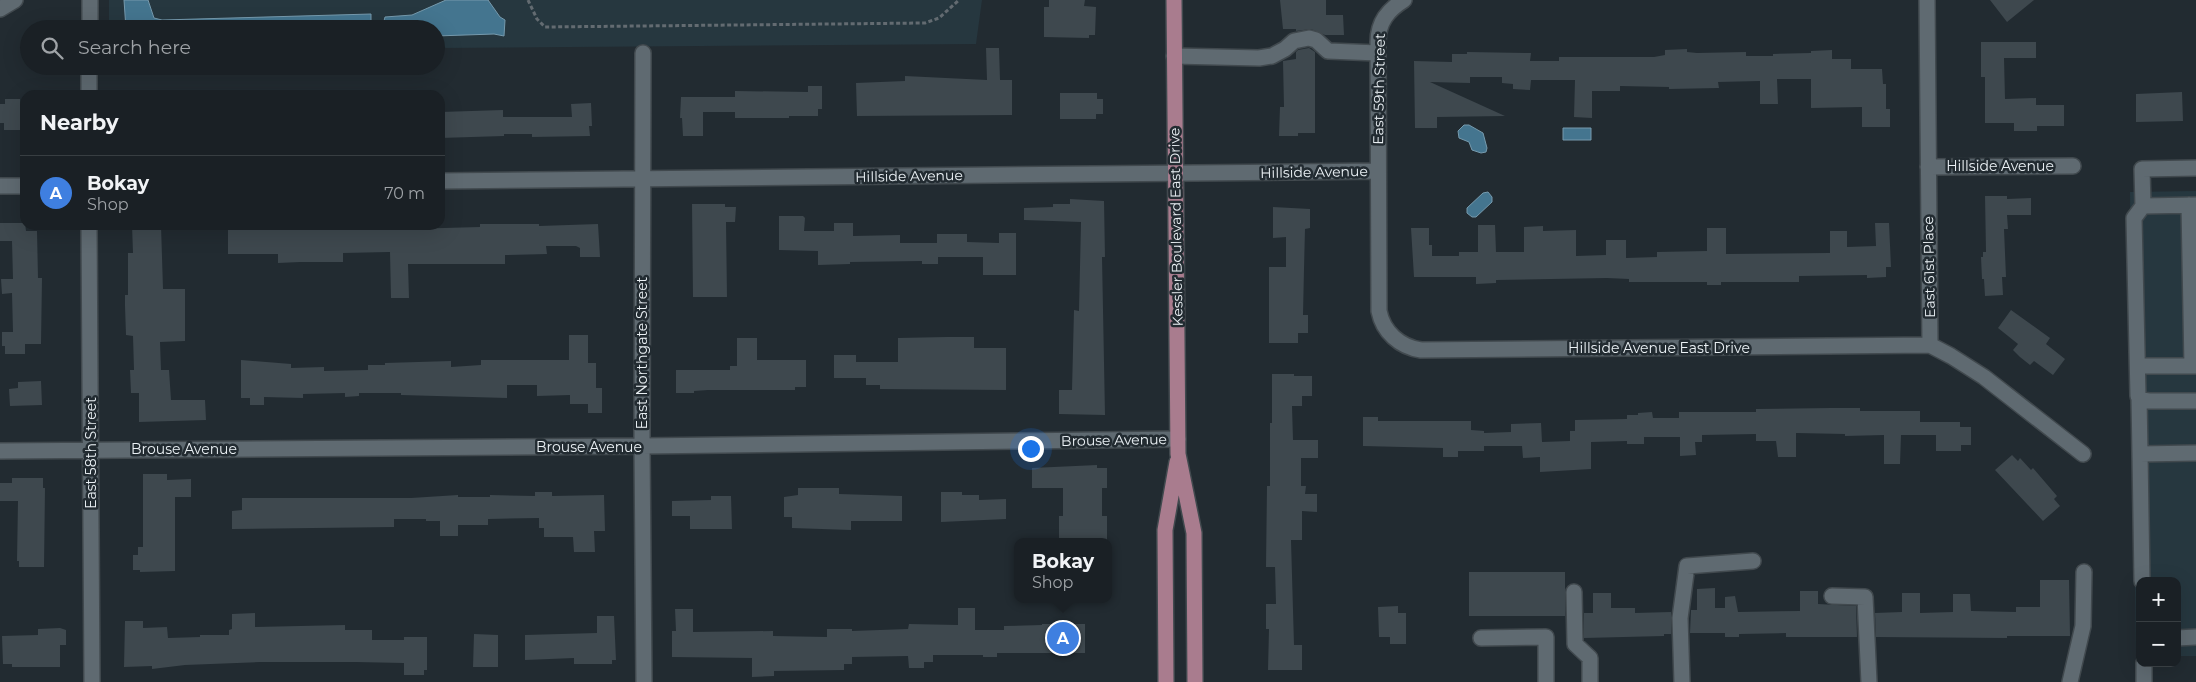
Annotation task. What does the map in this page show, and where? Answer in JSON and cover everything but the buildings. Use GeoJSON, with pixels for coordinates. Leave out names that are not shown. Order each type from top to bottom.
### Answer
{"type":"FeatureCollection","features":[{"type":"Feature","properties":{"kind":"main road","name":"Kessler Boulevard East Drive"},"geometry":{"type":"LineString","coordinates":[[1166,682],[1165,530],[1178,446],[1174,0]]}},
{"type":"Feature","properties":{"kind":"main road","name":"Kessler Boulevard East Drive"},"geometry":{"type":"LineString","coordinates":[[1178,446],[1194,533],[1195,682]]}},
{"type":"Feature","properties":{"kind":"street"},"geometry":{"type":"LineString","coordinates":[[0,9],[15,0]]}},
{"type":"Feature","properties":{"kind":"street"},"geometry":{"type":"LineString","coordinates":[[90,0],[90,20]]}},
{"type":"Feature","properties":{"kind":"street","name":"East 59th Street"},"geometry":{"type":"LineString","coordinates":[[1391,335],[1383,324],[1379,311],[1378,31],[1381,23],[1393,8],[1404,0]]}},
{"type":"Feature","properties":{"kind":"street","name":"East 61st Place"},"geometry":{"type":"LineString","coordinates":[[1927,0],[1930,345]]}},
{"type":"Feature","properties":{"kind":"street"},"geometry":{"type":"LineString","coordinates":[[1174,56],[1259,58],[1272,56],[1285,49],[1294,41],[1308,38],[1316,40],[1328,51],[1378,53]]}},
{"type":"Feature","properties":{"kind":"street","name":"East Northgate Street"},"geometry":{"type":"LineString","coordinates":[[643,53],[642,446],[644,682]]}},
{"type":"Feature","properties":{"kind":"street"},"geometry":{"type":"LineString","coordinates":[[89,75],[89,90]]}},
{"type":"Feature","properties":{"kind":"street","name":"Hillside Avenue"},"geometry":{"type":"LineString","coordinates":[[1928,167],[2072,166]]}},
{"type":"Feature","properties":{"kind":"street"},"geometry":{"type":"LineString","coordinates":[[2142,577],[2134,218],[2142,206],[2142,169],[2196,168]]}},
{"type":"Feature","properties":{"kind":"street","name":"Hillside Avenue"},"geometry":{"type":"LineString","coordinates":[[445,181],[1378,171]]}},
{"type":"Feature","properties":{"kind":"street"},"geometry":{"type":"LineString","coordinates":[[0,186],[20,186]]}},
{"type":"Feature","properties":{"kind":"street"},"geometry":{"type":"LineString","coordinates":[[2138,366],[2194,366],[2192,205],[2142,206]]}},
{"type":"Feature","properties":{"kind":"street","name":"East 58th Street"},"geometry":{"type":"LineString","coordinates":[[89,230],[92,450],[92,682]]}},
{"type":"Feature","properties":{"kind":"street","name":"Hillside Avenue East Drive"},"geometry":{"type":"LineString","coordinates":[[1391,335],[1407,346],[1422,350],[1930,345]]}},
{"type":"Feature","properties":{"kind":"street"},"geometry":{"type":"LineString","coordinates":[[1930,345],[1984,377],[2083,454]]}},
{"type":"Feature","properties":{"kind":"street"},"geometry":{"type":"LineString","coordinates":[[2139,398],[2155,402],[2196,401]]}},
{"type":"Feature","properties":{"kind":"street","name":"Brouse Avenue"},"geometry":{"type":"LineString","coordinates":[[0,451],[642,446],[1178,446]]}},
{"type":"Feature","properties":{"kind":"street"},"geometry":{"type":"LineString","coordinates":[[2140,454],[2196,452]]}},
{"type":"Feature","properties":{"kind":"street"},"geometry":{"type":"LineString","coordinates":[[1682,682],[1680,612],[1687,566],[1753,561]]}},
{"type":"Feature","properties":{"kind":"street"},"geometry":{"type":"LineString","coordinates":[[2070,682],[2083,626],[2084,572]]}},
{"type":"Feature","properties":{"kind":"street"},"geometry":{"type":"LineString","coordinates":[[1574,592],[1575,644],[1590,658],[1590,682]]}},
{"type":"Feature","properties":{"kind":"street"},"geometry":{"type":"LineString","coordinates":[[1832,596],[1865,597],[1869,682]]}},
{"type":"Feature","properties":{"kind":"street"},"geometry":{"type":"LineString","coordinates":[[1482,638],[1546,637],[1546,682]]}},
{"type":"Feature","properties":{"kind":"street"},"geometry":{"type":"LineString","coordinates":[[2181,638],[2196,638]]}},
{"type":"Feature","properties":{"kind":"street"},"geometry":{"type":"LineString","coordinates":[[2144,667],[2144,682]]}},
{"type":"Feature","properties":{"kind":"path"},"geometry":{"type":"LineString","coordinates":[[528,0],[537,19],[545,26],[925,23],[939,18],[959,0]]}},
{"type":"Feature","properties":{"kind":"shaded area"},"geometry":{"type":"Polygon","coordinates":[[[109,0],[982,0],[976,44],[445,48],[445,20],[109,20],[109,0]]]}},
{"type":"Feature","properties":{"kind":"shaded area"},"geometry":{"type":"Polygon","coordinates":[[[2196,191],[2196,656],[2181,656],[2181,577],[2136,577],[2136,656],[2130,192],[2196,191]]]}},
{"type":"Feature","properties":{"kind":"water"},"geometry":{"type":"Polygon","coordinates":[[[124,0],[148,0],[154,18],[162,20],[125,20],[124,0]]]}},
{"type":"Feature","properties":{"kind":"water"},"geometry":{"type":"Polygon","coordinates":[[[446,0],[488,0],[500,17],[505,20],[504,36],[494,34],[445,36],[445,20],[384,20],[385,17],[412,15],[446,0]]]}},
{"type":"Feature","properties":{"kind":"water"},"geometry":{"type":"Polygon","coordinates":[[[371,14],[371,20],[162,20],[371,14]]]}},
{"type":"Feature","properties":{"kind":"water"},"geometry":{"type":"Polygon","coordinates":[[[1464,125],[1469,125],[1483,133],[1487,148],[1486,152],[1481,153],[1472,150],[1469,142],[1459,138],[1458,131],[1464,125]]]}},
{"type":"Feature","properties":{"kind":"water"},"geometry":{"type":"Polygon","coordinates":[[[1563,128],[1591,128],[1591,140],[1563,140],[1563,128]]]}},
{"type":"Feature","properties":{"kind":"water"},"geometry":{"type":"Polygon","coordinates":[[[1488,192],[1492,197],[1492,202],[1476,217],[1472,217],[1467,213],[1467,208],[1483,193],[1488,192]]]}},
{"type":"Feature","properties":{"kind":"place","name":"Bokay"},"geometry":{"type":"Point","coordinates":[1063,638]}}]}
